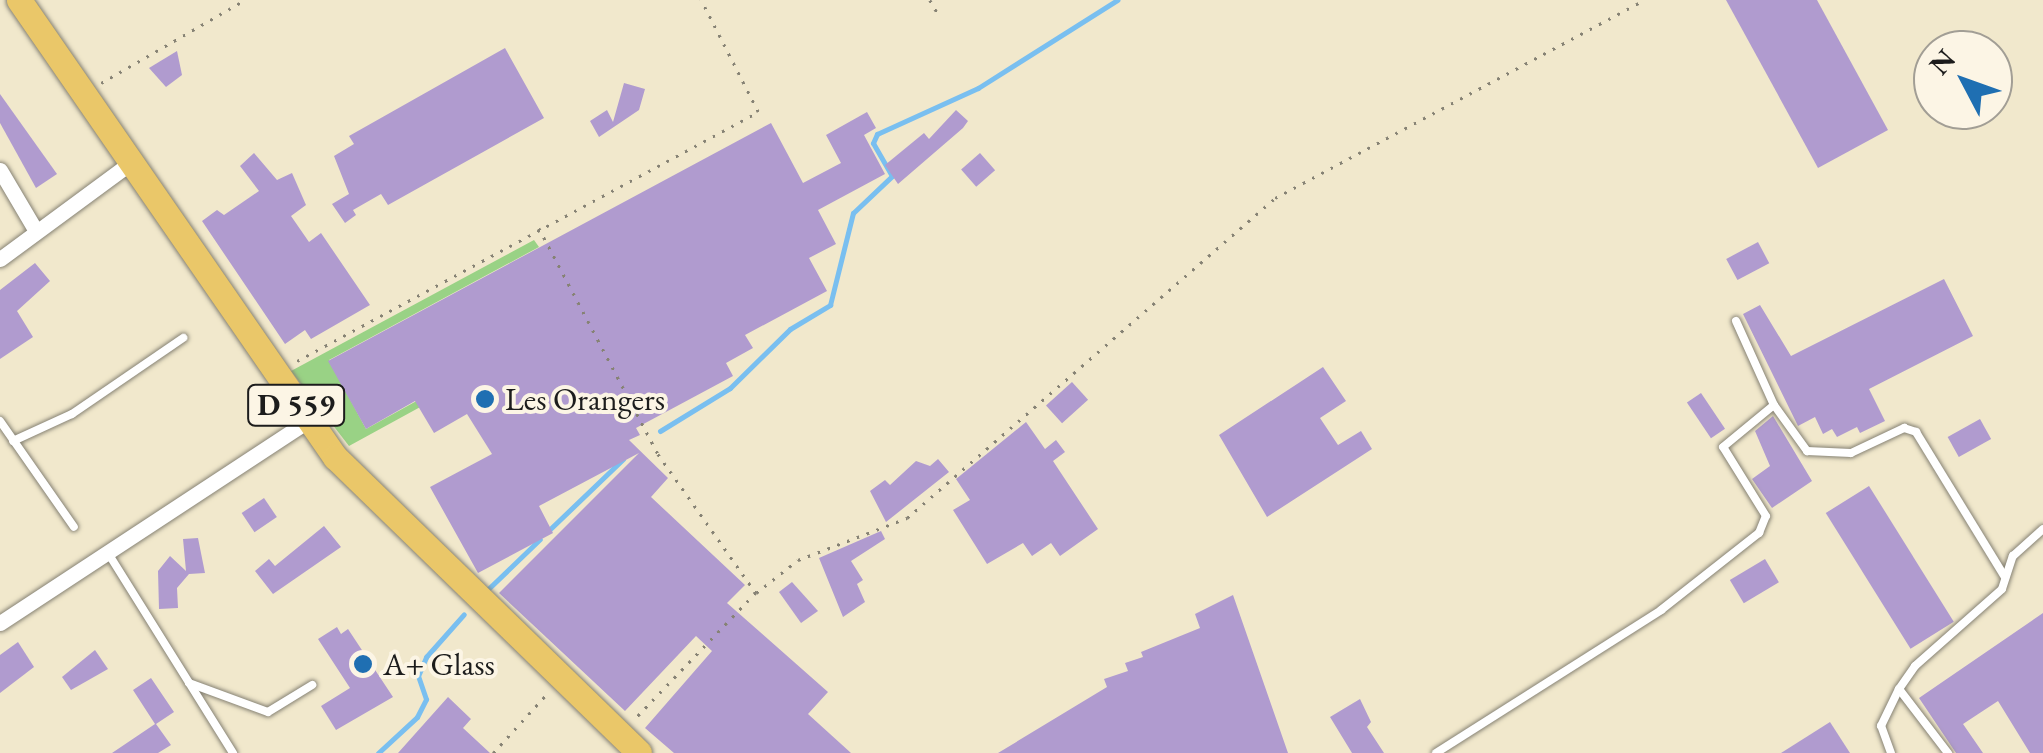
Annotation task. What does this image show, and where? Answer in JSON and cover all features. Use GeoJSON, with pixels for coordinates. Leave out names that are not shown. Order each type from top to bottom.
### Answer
{"type":"FeatureCollection","features":[{"type":"Feature","properties":{"kind":"main road","name":"D 559"},"geometry":{"type":"LineString","coordinates":[[19,0],[308,422],[396,523],[639,753]]}},
{"type":"Feature","properties":{"kind":"street"},"geometry":{"type":"LineString","coordinates":[[0,259],[130,164]]}},
{"type":"Feature","properties":{"kind":"street"},"geometry":{"type":"LineString","coordinates":[[0,170],[36,230]]}},
{"type":"Feature","properties":{"kind":"street"},"geometry":{"type":"LineString","coordinates":[[0,623],[308,422]]}},
{"type":"Feature","properties":{"kind":"lane"},"geometry":{"type":"LineString","coordinates":[[1736,322],[1774,404],[1807,451],[1828,456],[1851,453],[1904,428],[1916,432],[2006,577]]}},
{"type":"Feature","properties":{"kind":"lane"},"geometry":{"type":"LineString","coordinates":[[13,440],[72,414],[184,338]]}},
{"type":"Feature","properties":{"kind":"lane"},"geometry":{"type":"LineString","coordinates":[[1436,753],[1662,610],[1759,533],[1766,516],[1723,447],[1774,404]]}},
{"type":"Feature","properties":{"kind":"lane"},"geometry":{"type":"LineString","coordinates":[[0,421],[74,527]]}},
{"type":"Feature","properties":{"kind":"lane"},"geometry":{"type":"LineString","coordinates":[[1890,753],[1881,726],[1899,689],[1915,666],[2002,589],[2013,556],[2043,529]]}},
{"type":"Feature","properties":{"kind":"lane"},"geometry":{"type":"LineString","coordinates":[[108,553],[233,753]]}},
{"type":"Feature","properties":{"kind":"lane"},"geometry":{"type":"LineString","coordinates":[[189,683],[268,712],[312,686]]}},
{"type":"Feature","properties":{"kind":"lane"},"geometry":{"type":"LineString","coordinates":[[1899,689],[1948,753]]}},
{"type":"Feature","properties":{"kind":"path"},"geometry":{"type":"LineString","coordinates":[[83,94],[245,0]]}},
{"type":"Feature","properties":{"kind":"path"},"geometry":{"type":"LineString","coordinates":[[274,374],[758,112],[701,0]]}},
{"type":"Feature","properties":{"kind":"path"},"geometry":{"type":"LineString","coordinates":[[930,0],[937,12]]}},
{"type":"Feature","properties":{"kind":"path"},"geometry":{"type":"LineString","coordinates":[[620,735],[756,593],[798,560],[907,518],[1276,198],[1644,0]]}},
{"type":"Feature","properties":{"kind":"path"},"geometry":{"type":"LineString","coordinates":[[539,228],[658,454],[756,593]]}},
{"type":"Feature","properties":{"kind":"path"},"geometry":{"type":"LineString","coordinates":[[494,753],[561,680]]}},
{"type":"Feature","properties":{"kind":"green space"},"geometry":{"type":"Polygon","coordinates":[[[534,240],[539,247],[329,360],[366,429],[440,388],[444,394],[349,446],[291,371],[534,240]]]}},
{"type":"Feature","properties":{"kind":"building"},"geometry":{"type":"Polygon","coordinates":[[[1726,0],[1817,0],[1888,130],[1818,168],[1726,0]]]}},
{"type":"Feature","properties":{"kind":"building"},"geometry":{"type":"Polygon","coordinates":[[[505,48],[544,118],[388,205],[381,194],[353,210],[356,215],[345,223],[332,204],[349,194],[334,156],[354,144],[349,136],[505,48]]]}},
{"type":"Feature","properties":{"kind":"building"},"geometry":{"type":"Polygon","coordinates":[[[177,51],[182,75],[166,87],[149,68],[177,51]]]}},
{"type":"Feature","properties":{"kind":"building"},"geometry":{"type":"Polygon","coordinates":[[[624,83],[645,89],[639,110],[599,137],[590,121],[607,110],[613,122],[624,83]]]}},
{"type":"Feature","properties":{"kind":"building"},"geometry":{"type":"Polygon","coordinates":[[[0,94],[57,174],[36,188],[0,123],[0,94]]]}},
{"type":"Feature","properties":{"kind":"building"},"geometry":{"type":"Polygon","coordinates":[[[956,110],[968,121],[963,128],[898,184],[885,165],[924,133],[929,139],[956,110]]]}},
{"type":"Feature","properties":{"kind":"building"},"geometry":{"type":"Polygon","coordinates":[[[867,112],[876,128],[864,135],[885,174],[818,210],[836,244],[809,258],[827,291],[745,335],[753,348],[726,363],[733,376],[636,428],[640,435],[629,440],[668,478],[651,497],[745,585],[727,603],[828,692],[808,714],[851,753],[674,753],[645,728],[712,651],[696,636],[625,711],[499,593],[639,453],[539,506],[553,533],[478,573],[430,487],[492,454],[467,414],[434,433],[415,401],[366,429],[328,361],[771,123],[803,183],[841,163],[826,135],[867,112]]]}},
{"type":"Feature","properties":{"kind":"building"},"geometry":{"type":"Polygon","coordinates":[[[254,153],[277,180],[292,173],[306,205],[291,216],[309,242],[321,233],[370,305],[311,339],[305,330],[285,344],[202,221],[217,210],[224,215],[259,191],[240,166],[254,153]]]}},
{"type":"Feature","properties":{"kind":"building"},"geometry":{"type":"Polygon","coordinates":[[[980,153],[995,170],[976,187],[961,169],[980,153]]]}},
{"type":"Feature","properties":{"kind":"building"},"geometry":{"type":"Polygon","coordinates":[[[1758,242],[1769,263],[1737,280],[1726,259],[1758,242]]]}},
{"type":"Feature","properties":{"kind":"building"},"geometry":{"type":"Polygon","coordinates":[[[35,263],[50,281],[17,311],[33,337],[0,359],[0,290],[35,263]]]}},
{"type":"Feature","properties":{"kind":"building"},"geometry":{"type":"Polygon","coordinates":[[[1944,279],[1973,336],[1869,389],[1885,421],[1860,433],[1857,427],[1837,437],[1832,429],[1823,434],[1815,417],[1798,426],[1743,314],[1760,305],[1791,356],[1944,279]]]}},
{"type":"Feature","properties":{"kind":"building"},"geometry":{"type":"Polygon","coordinates":[[[1323,367],[1346,401],[1320,418],[1338,445],[1361,431],[1372,449],[1267,517],[1219,435],[1323,367]]]}},
{"type":"Feature","properties":{"kind":"building"},"geometry":{"type":"Polygon","coordinates":[[[1072,382],[1088,400],[1062,423],[1046,405],[1072,382]]]}},
{"type":"Feature","properties":{"kind":"building"},"geometry":{"type":"Polygon","coordinates":[[[1701,393],[1725,429],[1711,438],[1687,403],[1701,393]]]}},
{"type":"Feature","properties":{"kind":"building"},"geometry":{"type":"Polygon","coordinates":[[[1773,416],[1812,481],[1772,508],[1752,479],[1770,466],[1755,431],[1773,416]]]}},
{"type":"Feature","properties":{"kind":"building"},"geometry":{"type":"Polygon","coordinates":[[[1980,419],[1991,439],[1959,457],[1948,437],[1980,419]]]}},
{"type":"Feature","properties":{"kind":"building"},"geometry":{"type":"Polygon","coordinates":[[[1026,422],[1045,449],[1056,440],[1065,452],[1053,461],[1098,529],[1060,556],[1051,543],[1032,556],[1023,543],[987,564],[953,510],[970,500],[956,479],[1026,422]]]}},
{"type":"Feature","properties":{"kind":"building"},"geometry":{"type":"Polygon","coordinates":[[[938,459],[949,472],[886,522],[870,491],[885,480],[890,485],[916,461],[930,466],[938,459]]]}},
{"type":"Feature","properties":{"kind":"building"},"geometry":{"type":"Polygon","coordinates":[[[1869,486],[1954,622],[1911,649],[1826,513],[1869,486]]]}},
{"type":"Feature","properties":{"kind":"building"},"geometry":{"type":"Polygon","coordinates":[[[264,498],[277,517],[254,532],[242,513],[264,498]]]}},
{"type":"Feature","properties":{"kind":"building"},"geometry":{"type":"Polygon","coordinates":[[[324,526],[341,547],[273,594],[255,571],[269,559],[275,566],[324,526]]]}},
{"type":"Feature","properties":{"kind":"building"},"geometry":{"type":"Polygon","coordinates":[[[881,531],[885,539],[851,561],[863,580],[857,584],[865,602],[843,617],[819,558],[881,531]]]}},
{"type":"Feature","properties":{"kind":"building"},"geometry":{"type":"Polygon","coordinates":[[[198,538],[205,573],[189,574],[177,588],[178,608],[159,609],[158,571],[170,556],[186,571],[183,539],[198,538]]]}},
{"type":"Feature","properties":{"kind":"building"},"geometry":{"type":"Polygon","coordinates":[[[1765,559],[1779,582],[1744,603],[1730,580],[1765,559]]]}},
{"type":"Feature","properties":{"kind":"building"},"geometry":{"type":"Polygon","coordinates":[[[792,582],[818,611],[801,623],[779,592],[792,582]]]}},
{"type":"Feature","properties":{"kind":"building"},"geometry":{"type":"Polygon","coordinates":[[[1233,595],[1288,753],[998,753],[1107,687],[1104,679],[1128,671],[1125,663],[1143,657],[1141,652],[1200,628],[1195,614],[1233,595]]]}},
{"type":"Feature","properties":{"kind":"building"},"geometry":{"type":"Polygon","coordinates":[[[2043,613],[2043,753],[2030,753],[1998,701],[1963,724],[1983,753],[1956,753],[1919,698],[2043,613]]]}},
{"type":"Feature","properties":{"kind":"building"},"geometry":{"type":"Polygon","coordinates":[[[337,627],[341,634],[348,629],[393,697],[336,730],[321,706],[350,688],[318,639],[337,627]]]}},
{"type":"Feature","properties":{"kind":"building"},"geometry":{"type":"Polygon","coordinates":[[[18,642],[34,667],[0,693],[0,655],[18,642]]]}},
{"type":"Feature","properties":{"kind":"building"},"geometry":{"type":"Polygon","coordinates":[[[95,650],[108,669],[71,690],[62,677],[95,650]]]}},
{"type":"Feature","properties":{"kind":"building"},"geometry":{"type":"Polygon","coordinates":[[[151,678],[174,712],[156,724],[171,745],[158,753],[112,753],[155,724],[133,690],[151,678]]]}},
{"type":"Feature","properties":{"kind":"building"},"geometry":{"type":"Polygon","coordinates":[[[448,697],[471,719],[463,728],[490,753],[398,753],[448,697]]]}},
{"type":"Feature","properties":{"kind":"building"},"geometry":{"type":"Polygon","coordinates":[[[1360,699],[1371,722],[1367,727],[1384,753],[1352,753],[1330,717],[1360,699]]]}},
{"type":"Feature","properties":{"kind":"building"},"geometry":{"type":"Polygon","coordinates":[[[1830,722],[1850,753],[1781,753],[1830,722]]]}},
{"type":"Feature","properties":{"kind":"waterway"},"geometry":{"type":"LineString","coordinates":[[660,431],[730,388],[790,329],[830,305],[853,213],[892,176],[873,143],[877,134],[978,88],[1117,0]]}},
{"type":"Feature","properties":{"kind":"waterway"},"geometry":{"type":"LineString","coordinates":[[548,531],[623,459]]}},
{"type":"Feature","properties":{"kind":"waterway"},"geometry":{"type":"LineString","coordinates":[[485,592],[540,539]]}},
{"type":"Feature","properties":{"kind":"waterway"},"geometry":{"type":"LineString","coordinates":[[378,753],[417,717],[426,699],[418,676],[426,657],[464,614]]}},
{"type":"Feature","properties":{"kind":"place","name":"Les Orangers"},"geometry":{"type":"Point","coordinates":[485,399]}},
{"type":"Feature","properties":{"kind":"place","name":"A+ Glass"},"geometry":{"type":"Point","coordinates":[363,664]}}]}
